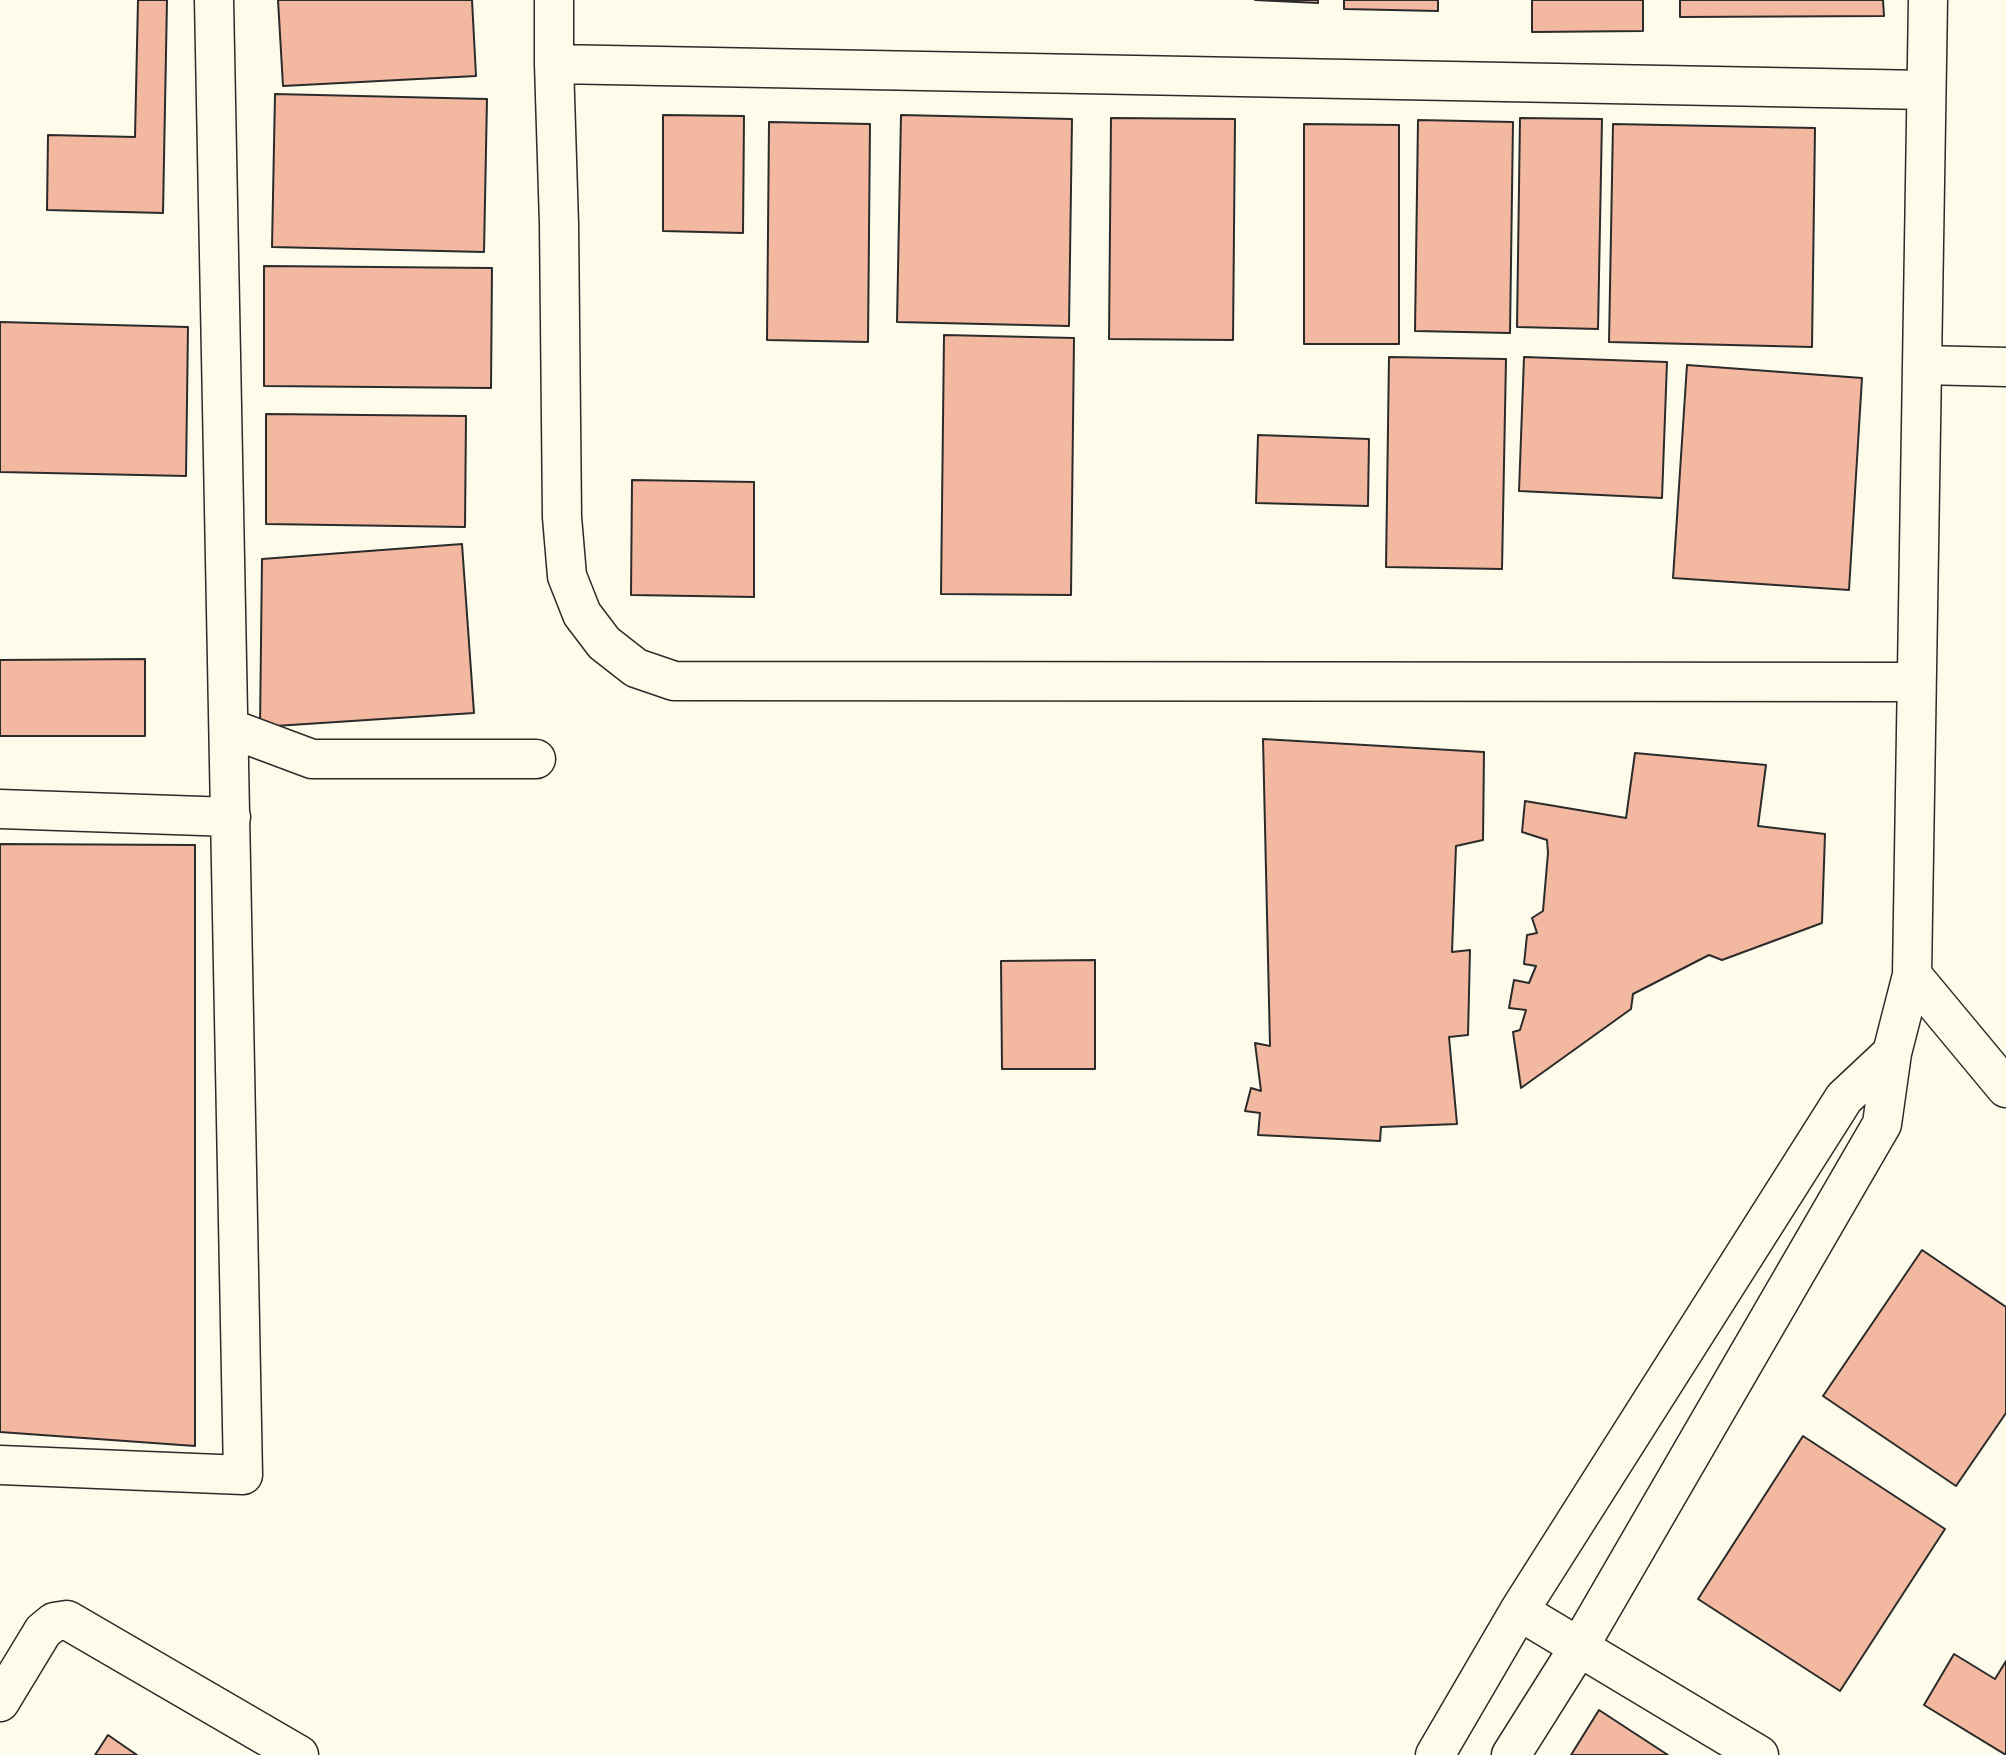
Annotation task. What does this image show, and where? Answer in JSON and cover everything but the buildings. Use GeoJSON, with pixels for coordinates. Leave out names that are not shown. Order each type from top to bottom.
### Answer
{"type":"FeatureCollection","features":[{"type":"Feature","properties":{"kind":"street"},"geometry":{"type":"LineString","coordinates":[[0,1465],[243,1475],[215,0]]}},
{"type":"Feature","properties":{"kind":"street"},"geometry":{"type":"LineString","coordinates":[[554,0],[562,517],[567,576],[582,614],[604,643],[636,668],[674,681],[1916,682]]}},
{"type":"Feature","properties":{"kind":"street"},"geometry":{"type":"LineString","coordinates":[[1511,1755],[1579,1647],[1882,1124],[1892,1053],[1912,975],[1928,0]]}},
{"type":"Feature","properties":{"kind":"street"},"geometry":{"type":"LineString","coordinates":[[554,64],[1926,90]]}},
{"type":"Feature","properties":{"kind":"street"},"geometry":{"type":"LineString","coordinates":[[1922,365],[2006,367]]}},
{"type":"Feature","properties":{"kind":"street"},"geometry":{"type":"LineString","coordinates":[[229,727],[312,759],[536,759]]}},
{"type":"Feature","properties":{"kind":"street"},"geometry":{"type":"LineString","coordinates":[[0,809],[231,817]]}},
{"type":"Feature","properties":{"kind":"street"},"geometry":{"type":"LineString","coordinates":[[1912,975],[2006,1088]]}},
{"type":"Feature","properties":{"kind":"street"},"geometry":{"type":"LineString","coordinates":[[1435,1755],[1519,1611],[1844,1098],[1892,1053]]}},
{"type":"Feature","properties":{"kind":"street"},"geometry":{"type":"LineString","coordinates":[[1519,1611],[1759,1755]]}},
{"type":"Feature","properties":{"kind":"street"},"geometry":{"type":"LineString","coordinates":[[0,1702],[43,1631],[54,1622],[67,1620],[299,1755]]}}]}
